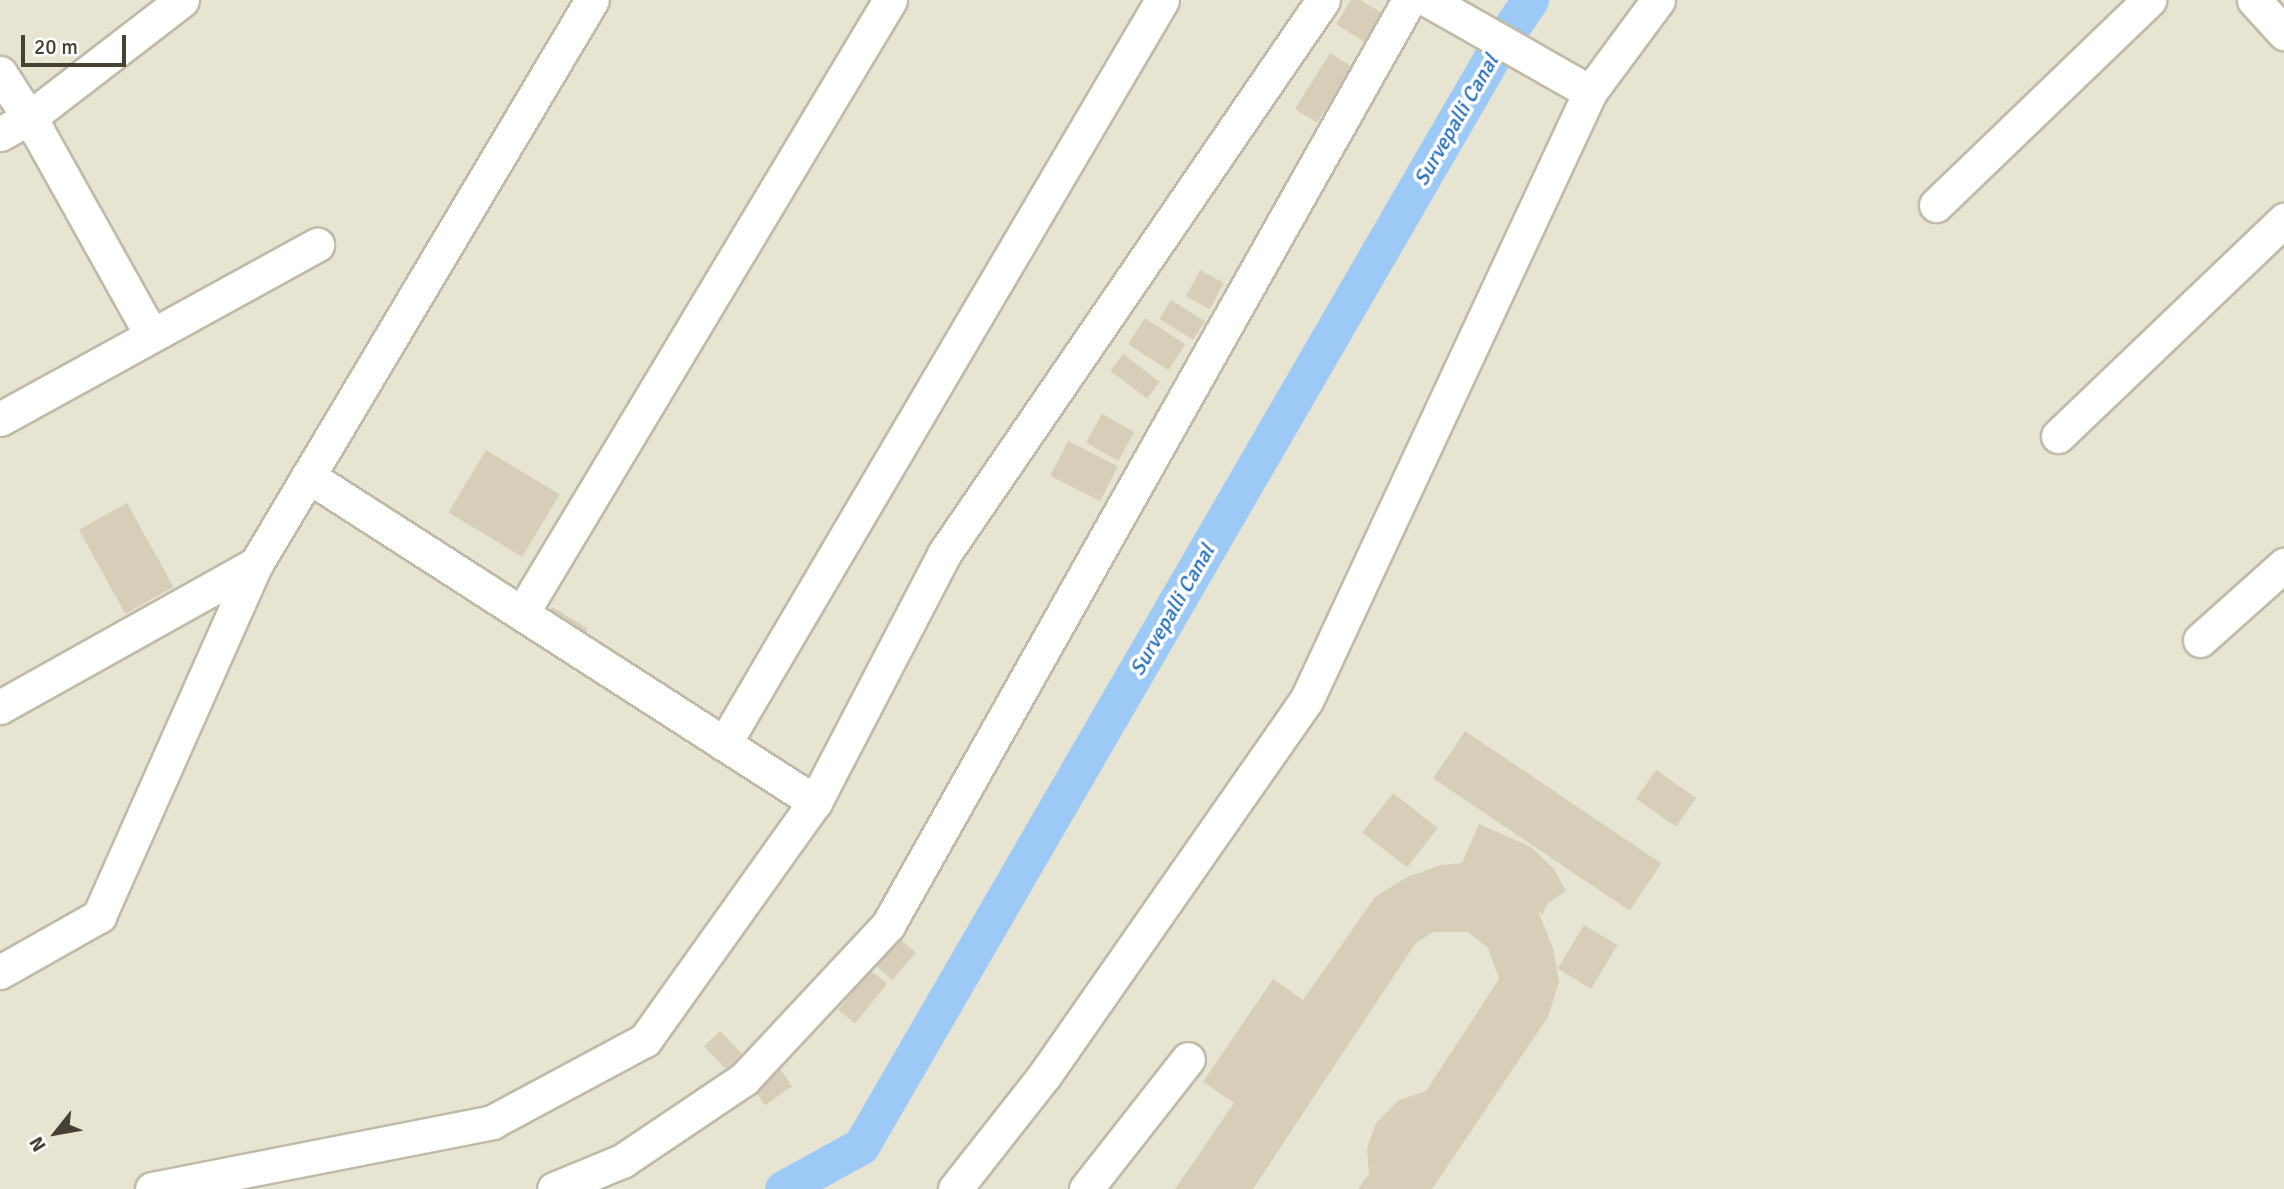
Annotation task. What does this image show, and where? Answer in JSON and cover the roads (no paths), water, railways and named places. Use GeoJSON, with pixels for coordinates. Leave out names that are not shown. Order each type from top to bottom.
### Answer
{"type":"FeatureCollection","features":[{"type":"Feature","properties":{"kind":"street"},"geometry":{"type":"LineString","coordinates":[[0,134],[29,118],[182,0]]}},
{"type":"Feature","properties":{"kind":"street"},"geometry":{"type":"LineString","coordinates":[[0,972],[99,916],[256,564],[592,0]]}},
{"type":"Feature","properties":{"kind":"street"},"geometry":{"type":"LineString","coordinates":[[522,613],[890,0]]}},
{"type":"Feature","properties":{"kind":"street"},"geometry":{"type":"LineString","coordinates":[[724,744],[1162,0]]}},
{"type":"Feature","properties":{"kind":"street"},"geometry":{"type":"LineString","coordinates":[[152,1189],[492,1122],[645,1040],[815,802],[944,554],[1323,0]]}},
{"type":"Feature","properties":{"kind":"street"},"geometry":{"type":"LineString","coordinates":[[955,1189],[1044,1076],[1306,701],[1579,86],[1658,0]]}},
{"type":"Feature","properties":{"kind":"street"},"geometry":{"type":"LineString","coordinates":[[1936,205],[2149,0]]}},
{"type":"Feature","properties":{"kind":"street"},"geometry":{"type":"LineString","coordinates":[[2254,0],[2284,33]]}},
{"type":"Feature","properties":{"kind":"street"},"geometry":{"type":"LineString","coordinates":[[554,1189],[622,1161],[744,1079],[888,925],[1424,1],[1579,86]]}},
{"type":"Feature","properties":{"kind":"street"},"geometry":{"type":"LineString","coordinates":[[0,73],[29,118],[151,334]]}},
{"type":"Feature","properties":{"kind":"street"},"geometry":{"type":"LineString","coordinates":[[2059,436],[2284,220]]}},
{"type":"Feature","properties":{"kind":"street"},"geometry":{"type":"LineString","coordinates":[[0,419],[317,245]]}},
{"type":"Feature","properties":{"kind":"street"},"geometry":{"type":"LineString","coordinates":[[308,476],[815,802]]}},
{"type":"Feature","properties":{"kind":"street"},"geometry":{"type":"LineString","coordinates":[[0,707],[256,564]]}},
{"type":"Feature","properties":{"kind":"street"},"geometry":{"type":"LineString","coordinates":[[2200,640],[2284,565]]}},
{"type":"Feature","properties":{"kind":"street"},"geometry":{"type":"LineString","coordinates":[[1086,1189],[1188,1059]]}},
{"type":"Feature","properties":{"kind":"waterway","name":"Survepalli Canal"},"geometry":{"type":"LineString","coordinates":[[783,1189],[861,1146],[1498,47],[1530,0]]}}]}
